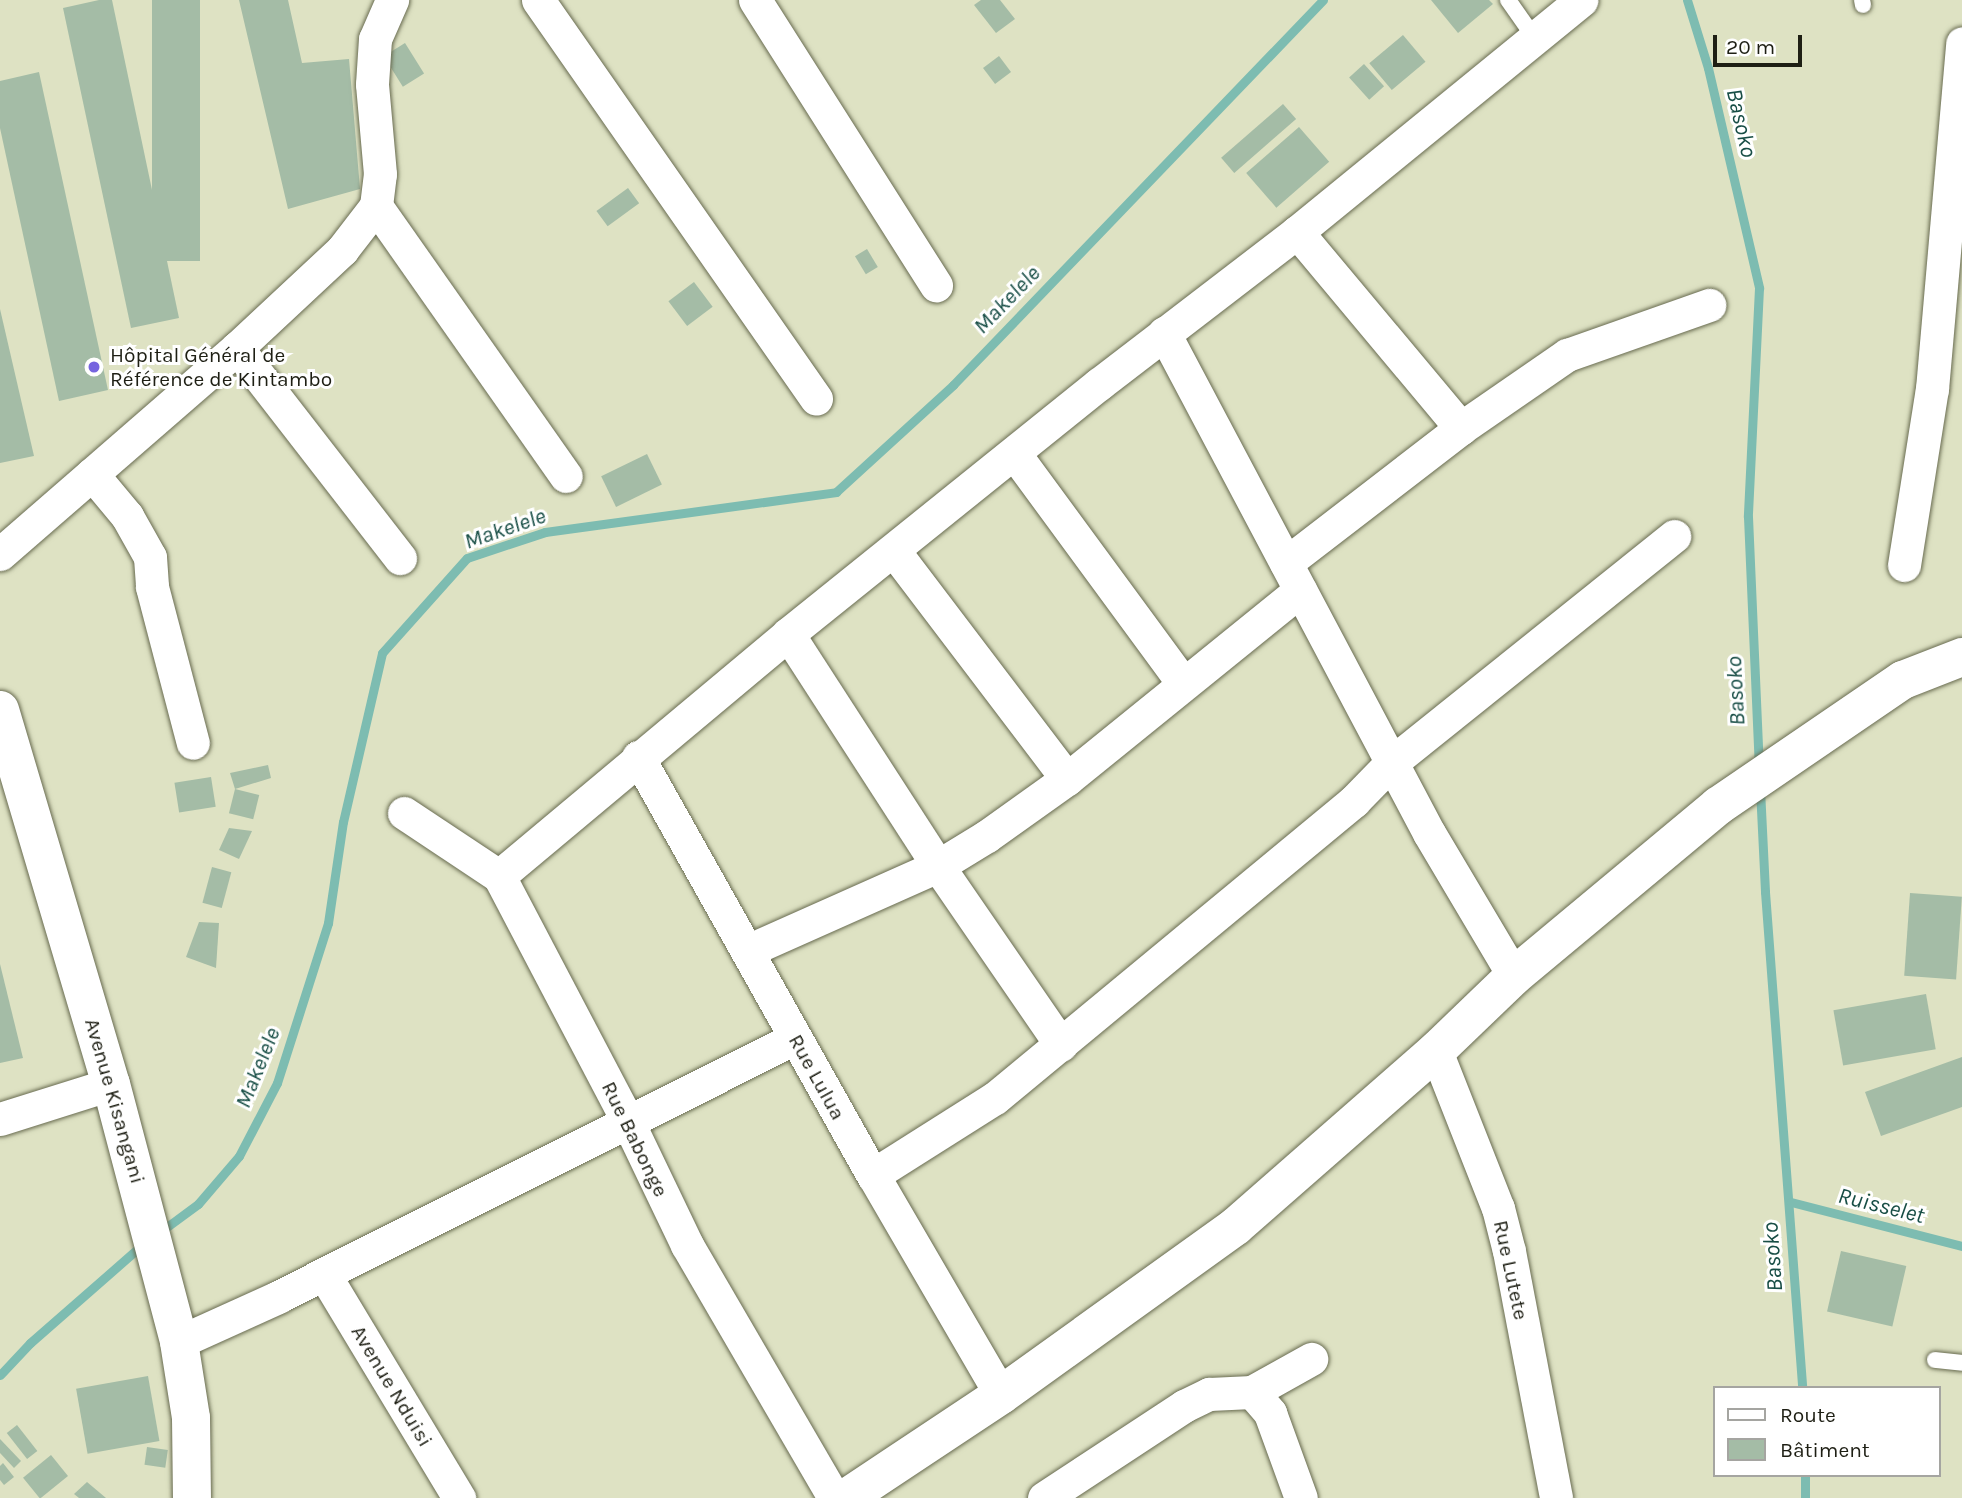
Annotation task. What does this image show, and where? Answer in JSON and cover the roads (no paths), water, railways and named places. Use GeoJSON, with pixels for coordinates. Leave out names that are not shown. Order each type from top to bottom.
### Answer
{"type":"FeatureCollection","features":[{"type":"Feature","properties":{"kind":"street"},"geometry":{"type":"LineString","coordinates":[[0,554],[237,348],[342,250],[376,206],[380,174],[372,84],[376,39],[392,0]]}},
{"type":"Feature","properties":{"kind":"street"},"geometry":{"type":"LineString","coordinates":[[538,0],[816,399]]}},
{"type":"Feature","properties":{"kind":"street"},"geometry":{"type":"LineString","coordinates":[[755,0],[936,285]]}},
{"type":"Feature","properties":{"kind":"street"},"geometry":{"type":"LineString","coordinates":[[499,876],[788,634],[1164,333],[1297,232],[1581,0]]}},
{"type":"Feature","properties":{"kind":"street"},"geometry":{"type":"LineString","coordinates":[[1904,565],[1932,389],[1962,43]]}},
{"type":"Feature","properties":{"kind":"street"},"geometry":{"type":"LineString","coordinates":[[376,206],[566,476]]}},
{"type":"Feature","properties":{"kind":"street"},"geometry":{"type":"LineString","coordinates":[[1297,232],[1461,428]]}},
{"type":"Feature","properties":{"kind":"street"},"geometry":{"type":"LineString","coordinates":[[747,951],[938,866],[1067,779],[1183,683],[1293,577],[1461,428],[1567,355],[1709,305]]}},
{"type":"Feature","properties":{"kind":"street"},"geometry":{"type":"LineString","coordinates":[[1164,333],[1391,763],[1514,976]]}},
{"type":"Feature","properties":{"kind":"street"},"geometry":{"type":"LineString","coordinates":[[237,348],[400,558]]}},
{"type":"Feature","properties":{"kind":"street"},"geometry":{"type":"LineString","coordinates":[[1013,453],[1183,683]]}},
{"type":"Feature","properties":{"kind":"street"},"geometry":{"type":"LineString","coordinates":[[92,474],[127,516],[150,557],[152,587],[193,743]]}},
{"type":"Feature","properties":{"kind":"street"},"geometry":{"type":"LineString","coordinates":[[873,1175],[972,1114],[1061,1045],[1354,801],[1391,763],[1674,536]]}},
{"type":"Feature","properties":{"kind":"street"},"geometry":{"type":"LineString","coordinates":[[894,551],[1067,779]]}},
{"type":"Feature","properties":{"kind":"street"},"geometry":{"type":"LineString","coordinates":[[788,634],[938,866],[1061,1045]]}},
{"type":"Feature","properties":{"kind":"street"},"geometry":{"type":"LineString","coordinates":[[846,1498],[1001,1395],[1236,1226],[1436,1051],[1514,976],[1718,806],[1903,680],[1962,657]]}},
{"type":"Feature","properties":{"kind":"street","name":"Avenue Kisangani"},"geometry":{"type":"LineString","coordinates":[[0,710],[111,1084],[179,1342],[191,1418],[192,1498]]}},
{"type":"Feature","properties":{"kind":"street","name":"Rue Lulua"},"geometry":{"type":"LineString","coordinates":[[638,757],[795,1038],[1001,1395]]}},
{"type":"Feature","properties":{"kind":"street","name":"Rue Babonge"},"geometry":{"type":"LineString","coordinates":[[404,813],[499,876],[629,1124],[687,1245],[835,1498]]}},
{"type":"Feature","properties":{"kind":"street"},"geometry":{"type":"LineString","coordinates":[[179,1342],[629,1124],[795,1038]]}},
{"type":"Feature","properties":{"kind":"street","name":"Rue Lutete"},"geometry":{"type":"LineString","coordinates":[[1436,1051],[1498,1208],[1556,1498]]}},
{"type":"Feature","properties":{"kind":"street"},"geometry":{"type":"LineString","coordinates":[[0,1119],[111,1084]]}},
{"type":"Feature","properties":{"kind":"street","name":"Avenue Nduisi"},"geometry":{"type":"LineString","coordinates":[[324,1274],[459,1498]]}},
{"type":"Feature","properties":{"kind":"street"},"geometry":{"type":"LineString","coordinates":[[1044,1498],[1185,1406],[1209,1394],[1252,1392],[1311,1359]]}},
{"type":"Feature","properties":{"kind":"street"},"geometry":{"type":"LineString","coordinates":[[1252,1392],[1270,1413],[1301,1498]]}},
{"type":"Feature","properties":{"kind":"lane"},"geometry":{"type":"LineString","coordinates":[[1508,0],[1534,37]]}},
{"type":"Feature","properties":{"kind":"lane"},"geometry":{"type":"LineString","coordinates":[[1935,1360],[1962,1363]]}},
{"type":"Feature","properties":{"kind":"waterway","name":"Makelele"},"geometry":{"type":"LineString","coordinates":[[160,1232],[198,1204],[239,1156],[277,1083],[328,923],[343,822],[382,653],[467,558],[545,532],[836,492],[953,385],[1323,0]]}},
{"type":"Feature","properties":{"kind":"waterway","name":"Basoko"},"geometry":{"type":"LineString","coordinates":[[1687,0],[1708,68],[1759,288],[1748,517],[1759,765]]}},
{"type":"Feature","properties":{"kind":"waterway","name":"Basoko"},"geometry":{"type":"LineString","coordinates":[[1760,789],[1765,892],[1802,1386]]}},
{"type":"Feature","properties":{"kind":"waterway","name":"Ruisselet"},"geometry":{"type":"LineString","coordinates":[[1791,1202],[1962,1246]]}},
{"type":"Feature","properties":{"kind":"waterway","name":"Makelele"},"geometry":{"type":"LineString","coordinates":[[0,1375],[30,1343],[143,1244]]}},
{"type":"Feature","properties":{"kind":"waterway","name":"Basoko"},"geometry":{"type":"LineString","coordinates":[[1805,1477],[1805,1498]]}},
{"type":"Feature","properties":{"kind":"place","name":"Hôpital Général de Référence de Kintambo"},"geometry":{"type":"Point","coordinates":[94,367]}}]}
